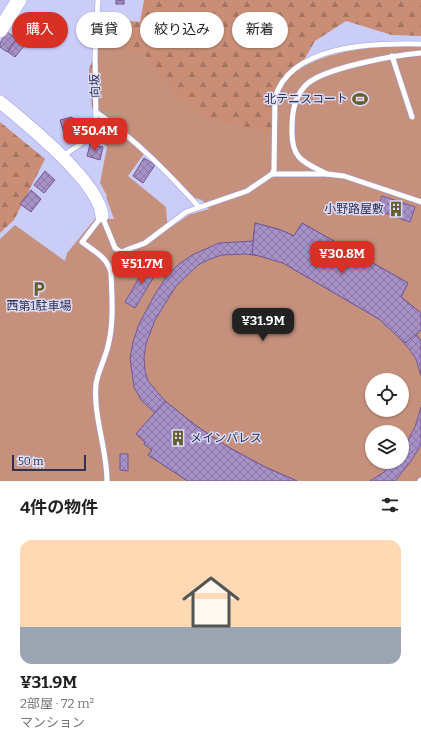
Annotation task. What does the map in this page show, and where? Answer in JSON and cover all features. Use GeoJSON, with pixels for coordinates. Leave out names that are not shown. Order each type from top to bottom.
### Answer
{"type":"FeatureCollection","features":[{"type":"Feature","properties":{"kind":"main road"},"geometry":{"type":"LineString","coordinates":[[0,30],[12,8]]}},
{"type":"Feature","properties":{"kind":"street"},"geometry":{"type":"LineString","coordinates":[[0,102],[62,156],[81,178],[100,208],[102,216]]}},
{"type":"Feature","properties":{"kind":"lane","name":"向坂"},"geometry":{"type":"LineString","coordinates":[[62,156],[79,146],[92,133],[96,126],[95,61],[98,0]]}},
{"type":"Feature","properties":{"kind":"lane"},"geometry":{"type":"LineString","coordinates":[[102,216],[115,248],[121,252],[145,243],[172,221],[186,212],[228,199],[247,191],[272,174],[276,165],[275,98],[278,87],[296,67],[318,56],[340,50],[382,44],[421,44]]}},
{"type":"Feature","properties":{"kind":"lane"},"geometry":{"type":"LineString","coordinates":[[327,174],[302,162],[296,154],[292,144],[294,106],[297,98],[306,85],[315,79],[392,56],[421,53]]}},
{"type":"Feature","properties":{"kind":"lane"},"geometry":{"type":"LineString","coordinates":[[392,56],[412,117]]}},
{"type":"Feature","properties":{"kind":"lane"},"geometry":{"type":"LineString","coordinates":[[96,112],[114,124],[144,151],[199,207]]}},
{"type":"Feature","properties":{"kind":"lane"},"geometry":{"type":"LineString","coordinates":[[272,174],[327,174],[344,176],[421,202]]}},
{"type":"Feature","properties":{"kind":"lane"},"geometry":{"type":"LineString","coordinates":[[102,216],[82,242],[105,259],[110,266],[111,273],[112,322],[108,346],[96,384],[96,402],[107,464],[107,481]]}},
{"type":"Feature","properties":{"kind":"green space"},"geometry":{"type":"Polygon","coordinates":[[[144,0],[421,0],[421,36],[392,35],[346,21],[315,41],[286,91],[281,112],[282,135],[309,145],[421,146],[421,266],[315,206],[290,205],[207,221],[163,266],[148,257],[121,303],[133,311],[122,342],[120,384],[116,370],[115,295],[105,292],[106,322],[102,345],[94,363],[90,383],[89,467],[76,479],[54,469],[27,477],[23,481],[0,481],[0,392],[51,365],[69,347],[83,260],[88,255],[117,275],[133,268],[140,251],[189,215],[210,209],[221,210],[201,192],[184,188],[145,150],[92,108],[89,69],[98,48],[132,48],[132,21],[140,22],[140,48],[224,48],[224,12],[142,12],[144,0]]]}},
{"type":"Feature","properties":{"kind":"green space"},"geometry":{"type":"Polygon","coordinates":[[[0,122],[45,159],[14,220],[0,233],[0,122]]]}},
{"type":"Feature","properties":{"kind":"shaded area"},"geometry":{"type":"Polygon","coordinates":[[[399,45],[421,47],[421,481],[0,481],[0,239],[15,225],[65,261],[67,253],[95,219],[114,219],[106,197],[107,196],[100,183],[107,147],[95,135],[99,124],[99,116],[144,154],[128,176],[166,207],[167,221],[171,227],[189,215],[209,209],[202,200],[192,197],[99,111],[98,48],[143,52],[175,96],[211,119],[278,134],[280,94],[291,77],[303,67],[318,60],[368,48],[399,45]]]}},
{"type":"Feature","properties":{"kind":"building"},"geometry":{"type":"Polygon","coordinates":[[[116,0],[124,0],[124,4],[116,4],[116,0]]]}},
{"type":"Feature","properties":{"kind":"building"},"geometry":{"type":"Polygon","coordinates":[[[7,32],[12,36],[12,46],[7,52],[0,47],[0,43],[7,32]]]}},
{"type":"Feature","properties":{"kind":"building"},"geometry":{"type":"Polygon","coordinates":[[[12,46],[12,48],[22,48],[15,57],[8,52],[12,46]]]}},
{"type":"Feature","properties":{"kind":"building"},"geometry":{"type":"Polygon","coordinates":[[[72,117],[78,136],[66,140],[60,120],[72,117]]]}},
{"type":"Feature","properties":{"kind":"building"},"geometry":{"type":"Polygon","coordinates":[[[90,144],[103,147],[100,160],[87,156],[90,144]]]}},
{"type":"Feature","properties":{"kind":"building"},"geometry":{"type":"Polygon","coordinates":[[[144,158],[155,165],[143,183],[133,176],[144,158]]]}},
{"type":"Feature","properties":{"kind":"building"},"geometry":{"type":"Polygon","coordinates":[[[45,171],[55,180],[44,193],[34,185],[45,171]]]}},
{"type":"Feature","properties":{"kind":"building"},"geometry":{"type":"Polygon","coordinates":[[[31,190],[41,199],[31,212],[20,204],[31,190]]]}},
{"type":"Feature","properties":{"kind":"building","name":"小野路屋敷"},"geometry":{"type":"Polygon","coordinates":[[[382,196],[415,207],[410,222],[377,210],[382,196]]]}},
{"type":"Feature","properties":{"kind":"building"},"geometry":{"type":"Polygon","coordinates":[[[255,223],[281,230],[294,236],[302,223],[408,283],[401,297],[421,313],[421,330],[416,334],[421,341],[421,376],[416,359],[410,350],[397,335],[379,319],[283,263],[261,256],[245,254],[222,255],[210,259],[198,265],[176,286],[155,320],[146,344],[144,357],[145,371],[148,381],[165,401],[195,425],[228,447],[265,467],[297,481],[188,481],[148,455],[152,450],[144,444],[145,442],[136,434],[155,413],[141,400],[134,387],[130,358],[133,342],[139,324],[154,296],[166,277],[179,264],[192,255],[219,243],[253,241],[255,223]]]}},
{"type":"Feature","properties":{"kind":"building"},"geometry":{"type":"Polygon","coordinates":[[[255,223],[281,230],[294,236],[302,223],[408,283],[401,297],[421,313],[421,330],[405,343],[379,319],[283,263],[252,254],[255,223]]]}},
{"type":"Feature","properties":{"kind":"building"},"geometry":{"type":"Polygon","coordinates":[[[149,261],[159,268],[135,308],[125,302],[149,261]]]}},
{"type":"Feature","properties":{"kind":"building","name":"メインパレス"},"geometry":{"type":"Polygon","coordinates":[[[165,401],[195,425],[228,447],[265,467],[297,481],[188,481],[148,455],[152,450],[144,444],[145,442],[136,434],[165,401]]]}},
{"type":"Feature","properties":{"kind":"building"},"geometry":{"type":"Polygon","coordinates":[[[421,407],[421,445],[409,464],[409,438],[415,427],[421,407]]]}},
{"type":"Feature","properties":{"kind":"building"},"geometry":{"type":"Polygon","coordinates":[[[120,454],[128,454],[128,471],[120,470],[120,454]]]}},
{"type":"Feature","properties":{"kind":"building"},"geometry":{"type":"Polygon","coordinates":[[[387,469],[405,469],[395,481],[370,481],[387,469]]]}},
{"type":"Feature","properties":{"kind":"place","name":"北テニスコート"},"geometry":{"type":"Point","coordinates":[360,99]}},
{"type":"Feature","properties":{"kind":"place","name":"小野路屋敷"},"geometry":{"type":"Point","coordinates":[396,209]}},
{"type":"Feature","properties":{"kind":"place","name":"西第1駐車場"},"geometry":{"type":"Point","coordinates":[39,289]}},
{"type":"Feature","properties":{"kind":"place","name":"メインパレス"},"geometry":{"type":"Point","coordinates":[178,438]}}]}
